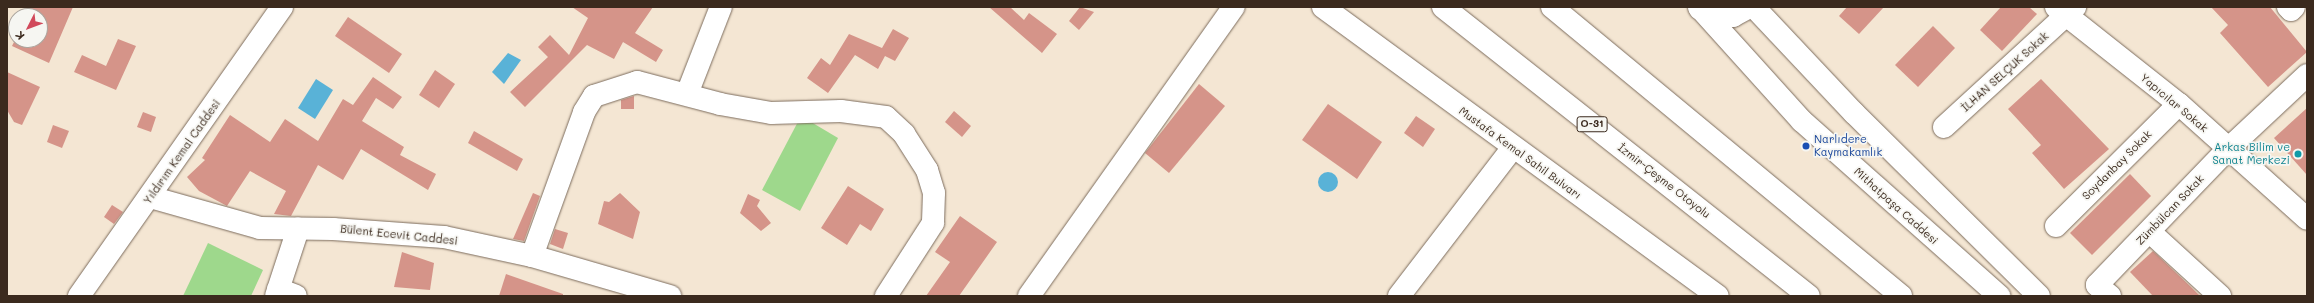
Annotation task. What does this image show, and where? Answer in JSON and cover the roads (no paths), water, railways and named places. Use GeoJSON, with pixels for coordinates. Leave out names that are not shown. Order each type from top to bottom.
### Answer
{"type":"FeatureCollection","features":[{"type":"Feature","properties":{"kind":"main road","name":"Yıldırım Kemal Caddesi"},"geometry":{"type":"LineString","coordinates":[[79,296],[282,7]]}},
{"type":"Feature","properties":{"kind":"main road"},"geometry":{"type":"LineString","coordinates":[[687,94],[721,7]]}},
{"type":"Feature","properties":{"kind":"main road"},"geometry":{"type":"LineString","coordinates":[[1029,296],[1234,7]]}},
{"type":"Feature","properties":{"kind":"main road","name":"Mustafa Kemal Sahil Bulvarı"},"geometry":{"type":"LineString","coordinates":[[1323,7],[1512,149],[1718,296]]}},
{"type":"Feature","properties":{"kind":"main road","name":"İzmir-Çeşme Otoyolu"},"geometry":{"type":"LineString","coordinates":[[1443,7],[1809,296]]}},
{"type":"Feature","properties":{"kind":"main road"},"geometry":{"type":"LineString","coordinates":[[1552,7],[1901,296]]}},
{"type":"Feature","properties":{"kind":"main road"},"geometry":{"type":"LineString","coordinates":[[1700,8],[1733,16],[1749,7]]}},
{"type":"Feature","properties":{"kind":"main road"},"geometry":{"type":"LineString","coordinates":[[1754,7],[1854,113],[2038,296]]}},
{"type":"Feature","properties":{"kind":"main road"},"geometry":{"type":"LineString","coordinates":[[2288,7],[2291,10],[2294,7]]}},
{"type":"Feature","properties":{"kind":"main road","name":"Mithatpaşa Caddesi"},"geometry":{"type":"LineString","coordinates":[[1700,8],[1802,121],[1999,296]]}},
{"type":"Feature","properties":{"kind":"main road","name":"Yapıcılar Sokak"},"geometry":{"type":"LineString","coordinates":[[2066,10],[2179,104],[2307,219]]}},
{"type":"Feature","properties":{"kind":"main road","name":"İLHAN SELÇUK Sokak"},"geometry":{"type":"LineString","coordinates":[[1944,127],[2066,10]]}},
{"type":"Feature","properties":{"kind":"main road","name":"Zümbülcan Sokak"},"geometry":{"type":"LineString","coordinates":[[2110,296],[2097,285],[2150,232],[2228,149],[2307,75]]}},
{"type":"Feature","properties":{"kind":"main road"},"geometry":{"type":"LineString","coordinates":[[532,256],[584,112],[594,96],[637,82],[771,113],[841,111],[886,116],[904,134],[927,170],[934,194],[933,223],[886,296]]}},
{"type":"Feature","properties":{"kind":"main road","name":"Soydanbay Sokak"},"geometry":{"type":"LineString","coordinates":[[2056,226],[2179,104]]}},
{"type":"Feature","properties":{"kind":"main road"},"geometry":{"type":"LineString","coordinates":[[1399,296],[1512,149]]}},
{"type":"Feature","properties":{"kind":"main road","name":"Bülent Ecevit Caddesi"},"geometry":{"type":"LineString","coordinates":[[150,197],[260,228],[444,237],[532,256],[611,288],[670,296]]}},
{"type":"Feature","properties":{"kind":"main road"},"geometry":{"type":"LineString","coordinates":[[283,294],[298,229]]}},
{"type":"Feature","properties":{"kind":"main road"},"geometry":{"type":"LineString","coordinates":[[2150,232],[2220,296]]}},
{"type":"Feature","properties":{"kind":"water"},"geometry":{"type":"Polygon","coordinates":[[[508,53],[521,60],[504,84],[492,72],[508,53]]]}},
{"type":"Feature","properties":{"kind":"water"},"geometry":{"type":"Polygon","coordinates":[[[316,79],[333,90],[315,119],[298,108],[316,79]]]}},
{"type":"Feature","properties":{"kind":"water"},"geometry":{"type":"Polygon","coordinates":[[[1324,172],[1332,172],[1338,178],[1338,186],[1332,192],[1324,192],[1318,186],[1318,178],[1324,172]]]}},
{"type":"Feature","properties":{"kind":"place","name":"Narlıdere Kaymakamlık"},"geometry":{"type":"Point","coordinates":[1806,146]}},
{"type":"Feature","properties":{"kind":"place","name":"Arkas Bilim ve Sanat Merkezi"},"geometry":{"type":"Point","coordinates":[2298,154]}}]}
